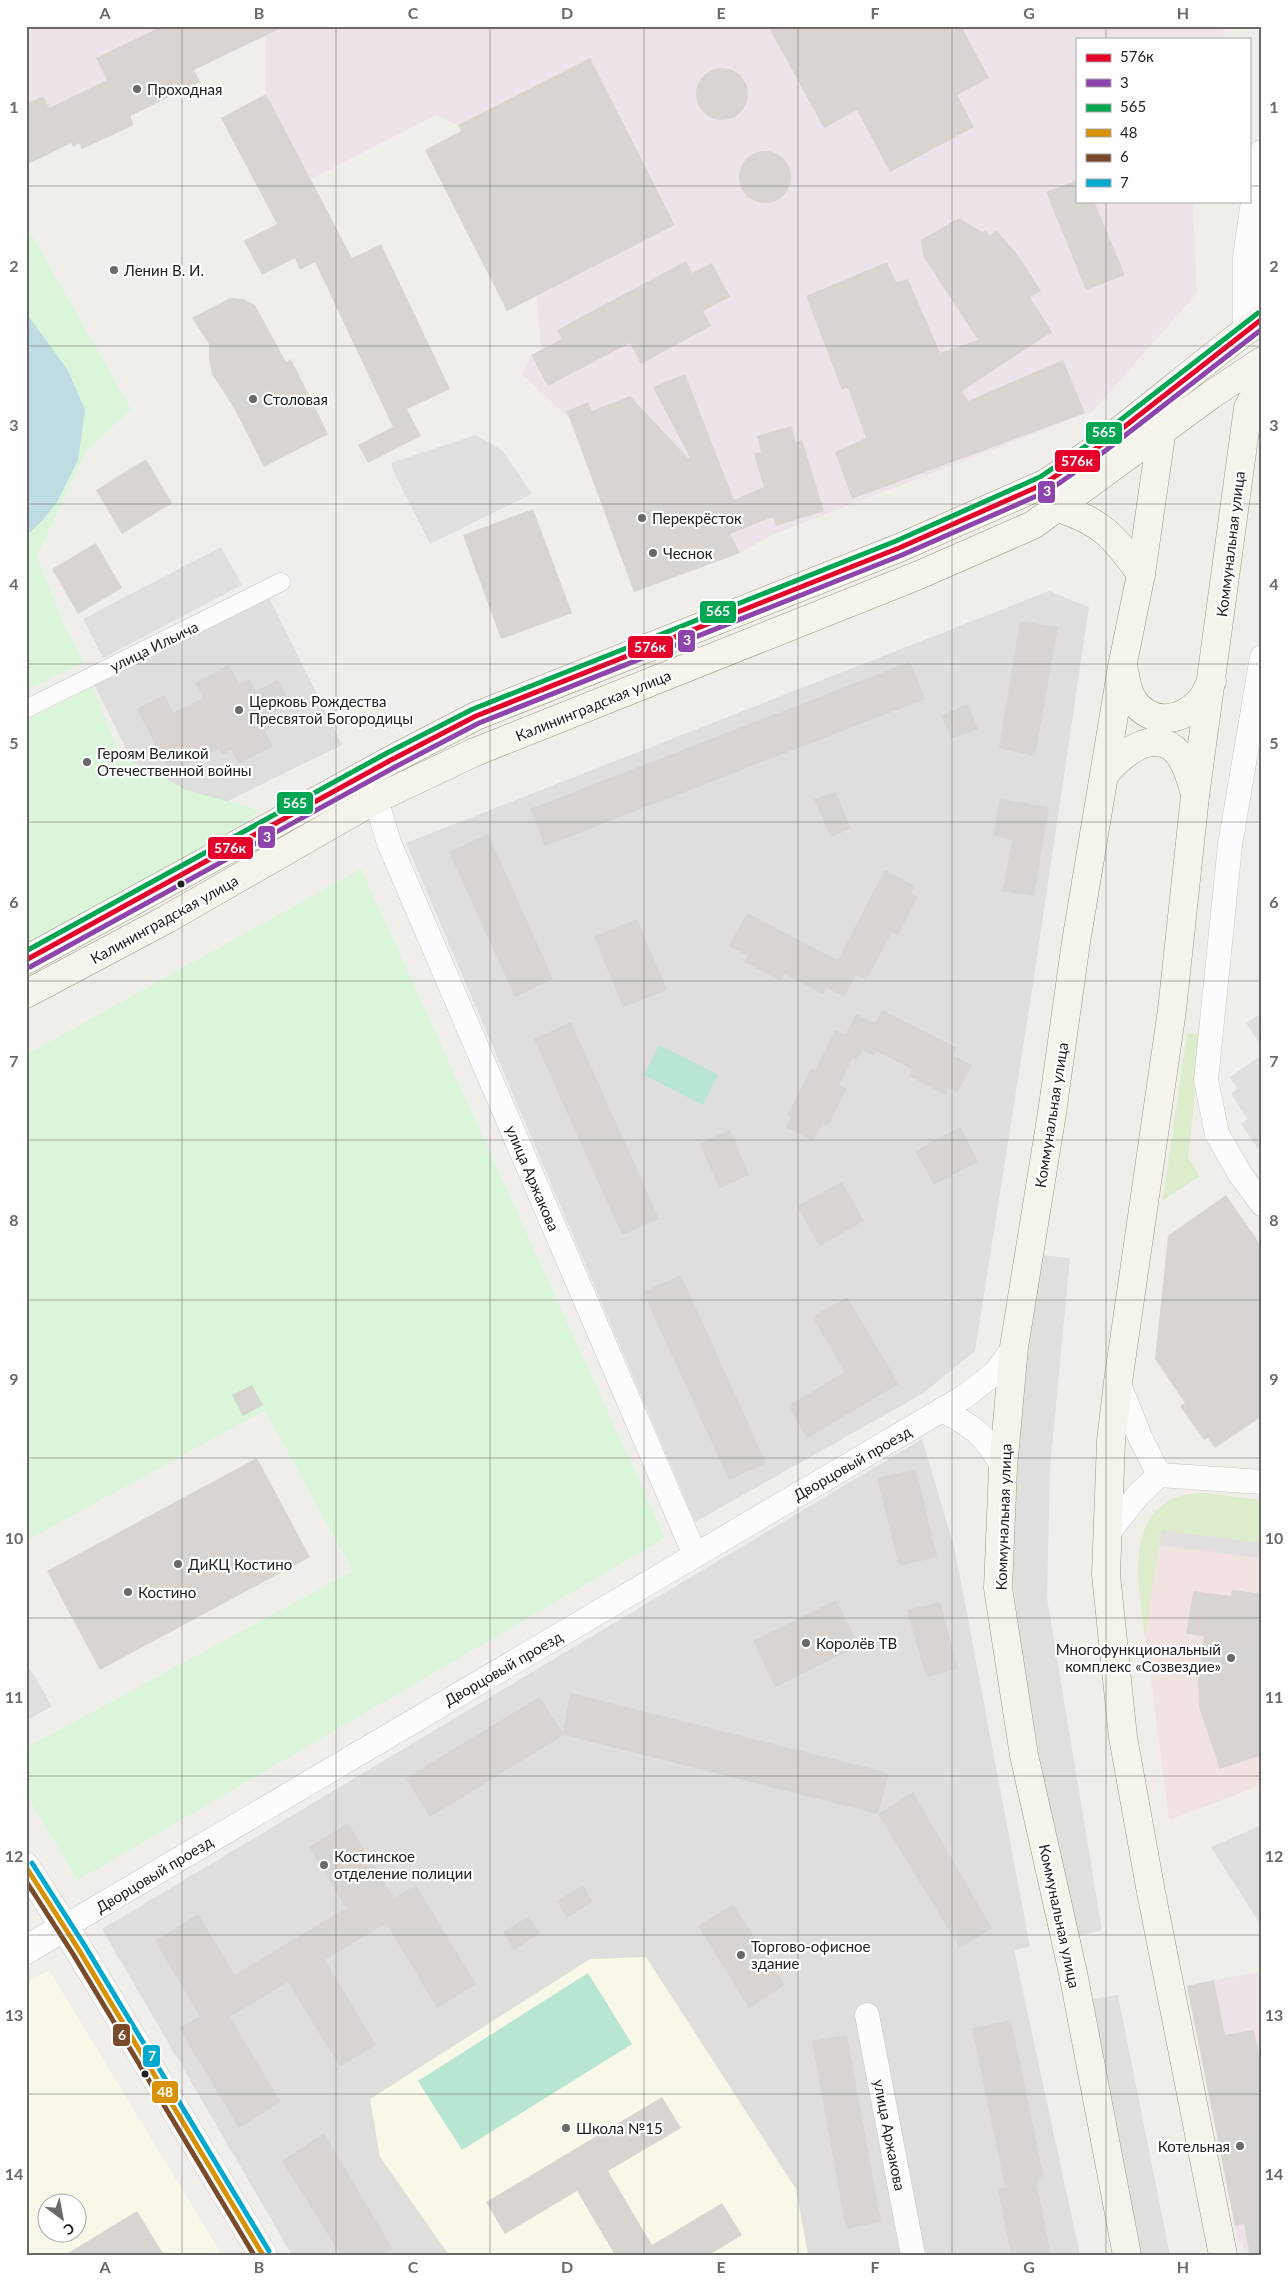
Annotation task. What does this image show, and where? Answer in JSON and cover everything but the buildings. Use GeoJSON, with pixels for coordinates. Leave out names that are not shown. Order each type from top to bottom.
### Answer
{"type":"FeatureCollection","features":[{"type":"Feature","properties":{"kind":"main road","name":"Калининградская улица"},"geometry":{"type":"LineString","coordinates":[[26,960],[391,760],[476,716],[899,548],[1044,484],[1167,394],[1254,325]]}},
{"type":"Feature","properties":{"kind":"main road","name":"Калининградская улица"},"geometry":{"type":"LineString","coordinates":[[26,994],[167,919],[376,799],[475,752],[991,545],[1033,525],[1210,395],[1262,361]]}},
{"type":"Feature","properties":{"kind":"main road"},"geometry":{"type":"LineString","coordinates":[[1164,429],[1167,394],[1210,395],[1248,408],[1262,381]]}},
{"type":"Feature","properties":{"kind":"main road","name":"Коммунальная улица"},"geometry":{"type":"LineString","coordinates":[[1224,2255],[1152,1901],[1123,1737],[1106,1575],[1111,1441],[1118,1382],[1174,990],[1195,796],[1248,408]]}},
{"type":"Feature","properties":{"kind":"main road","name":"Коммунальная улица"},"geometry":{"type":"LineString","coordinates":[[1127,2255],[1071,1965],[1024,1755],[998,1588],[1004,1468],[1014,1347],[1052,1113],[1076,942],[1122,667],[1141,574],[1164,429]]}},
{"type":"Feature","properties":{"kind":"main road"},"geometry":{"type":"LineString","coordinates":[[1058,508],[1082,515],[1105,529],[1141,574]]}},
{"type":"Feature","properties":{"kind":"main road","name":"Коммунальная улица"},"geometry":{"type":"LineString","coordinates":[[1122,667],[1132,699],[1144,713],[1163,720],[1182,715],[1200,701],[1212,680]]}},
{"type":"Feature","properties":{"kind":"main road","name":"Коммунальная улица"},"geometry":{"type":"LineString","coordinates":[[1105,774],[1117,760],[1130,751],[1147,743],[1162,743],[1174,749],[1182,760],[1191,777],[1195,796]]}},
{"type":"Feature","properties":{"kind":"street"},"geometry":{"type":"LineString","coordinates":[[1254,325],[1247,257],[1262,154]]}},
{"type":"Feature","properties":{"kind":"street","name":"улица Ильича"},"geometry":{"type":"LineString","coordinates":[[26,709],[281,582]]}},
{"type":"Feature","properties":{"kind":"street"},"geometry":{"type":"LineString","coordinates":[[1262,657],[1230,845],[1206,1080],[1217,1134],[1240,1174],[1262,1204]]}},
{"type":"Feature","properties":{"kind":"street","name":"улица Аржакова"},"geometry":{"type":"LineString","coordinates":[[376,799],[389,843],[695,1555]]}},
{"type":"Feature","properties":{"kind":"street","name":"Дворцовый проезд"},"geometry":{"type":"LineString","coordinates":[[64,1927],[976,1390],[996,1372],[1014,1347]]}},
{"type":"Feature","properties":{"kind":"street","name":"Коммунальная улица"},"geometry":{"type":"LineString","coordinates":[[1118,1382],[1140,1437],[1159,1475]]}},
{"type":"Feature","properties":{"kind":"street"},"geometry":{"type":"LineString","coordinates":[[942,1410],[973,1426],[993,1447],[1004,1468]]}},
{"type":"Feature","properties":{"kind":"street"},"geometry":{"type":"LineString","coordinates":[[1107,1534],[1138,1495],[1159,1475],[1262,1482]]}},
{"type":"Feature","properties":{"kind":"street"},"geometry":{"type":"LineString","coordinates":[[26,1867],[263,2255]]}},
{"type":"Feature","properties":{"kind":"street"},"geometry":{"type":"LineString","coordinates":[[26,1950],[64,1927]]}},
{"type":"Feature","properties":{"kind":"street","name":"улица Аржакова"},"geometry":{"type":"LineString","coordinates":[[867,2015],[914,2255]]}},
{"type":"Feature","properties":{"kind":"shaded area"},"geometry":{"type":"Polygon","coordinates":[[[26,26],[1223,26],[1224,38],[1076,38],[1076,202],[1193,202],[1197,293],[1093,411],[774,534],[740,553],[634,592],[569,418],[522,374],[531,355],[541,350],[537,295],[675,225],[590,58],[458,125],[436,115],[311,179],[266,94],[266,36],[195,69],[200,82],[130,116],[134,125],[82,149],[79,144],[73,147],[71,143],[26,165],[26,26]]]}},
{"type":"Feature","properties":{"kind":"shaded area"},"geometry":{"type":"Polygon","coordinates":[[[476,435],[502,450],[532,494],[430,544],[395,475],[391,463],[476,435]]]}},
{"type":"Feature","properties":{"kind":"shaded area"},"geometry":{"type":"Polygon","coordinates":[[[221,547],[242,585],[103,658],[83,619],[221,547]]]}},
{"type":"Feature","properties":{"kind":"shaded area"},"geometry":{"type":"Polygon","coordinates":[[[1049,591],[1089,607],[1033,984],[975,1351],[922,1394],[695,1522],[406,843],[1049,591]]]}},
{"type":"Feature","properties":{"kind":"shaded area"},"geometry":{"type":"Polygon","coordinates":[[[268,595],[342,745],[167,831],[93,682],[268,595]]]}},
{"type":"Feature","properties":{"kind":"shaded area"},"geometry":{"type":"Polygon","coordinates":[[[1262,1013],[1262,1047],[1246,1023],[1262,1013]]]}},
{"type":"Feature","properties":{"kind":"shaded area"},"geometry":{"type":"Polygon","coordinates":[[[1262,1055],[1262,1154],[1241,1124],[1248,1119],[1231,1094],[1237,1089],[1230,1077],[1262,1055]]]}},
{"type":"Feature","properties":{"kind":"shaded area"},"geometry":{"type":"Polygon","coordinates":[[[1041,1255],[1070,1258],[1050,1468],[1047,1598],[1102,1930],[1075,1937],[1023,1671],[1006,1514],[1041,1255]]]}},
{"type":"Feature","properties":{"kind":"shaded area"},"geometry":{"type":"Polygon","coordinates":[[[922,1439],[955,1550],[1030,1947],[1014,1950],[1080,2255],[292,2255],[102,1929],[922,1439]]]}},
{"type":"Feature","properties":{"kind":"shaded area"},"geometry":{"type":"Polygon","coordinates":[[[1204,1493],[1262,1500],[1262,1785],[1169,1820],[1137,1571],[1140,1546],[1147,1523],[1155,1511],[1169,1500],[1185,1494],[1204,1493]]]}},
{"type":"Feature","properties":{"kind":"shaded area"},"geometry":{"type":"Polygon","coordinates":[[[1161,1530],[1262,1543],[1262,1558],[1159,1545],[1161,1530]]]}},
{"type":"Feature","properties":{"kind":"shaded area"},"geometry":{"type":"Polygon","coordinates":[[[26,1662],[52,1706],[26,1721],[26,1662]]]}},
{"type":"Feature","properties":{"kind":"shaded area"},"geometry":{"type":"Polygon","coordinates":[[[1262,1825],[1262,1927],[1211,1847],[1262,1825]]]}},
{"type":"Feature","properties":{"kind":"shaded area","name":"Школа №15"},"geometry":{"type":"Polygon","coordinates":[[[646,1957],[796,2189],[808,2255],[449,2255],[380,2157],[370,2099],[590,1959],[646,1957]]]}},
{"type":"Feature","properties":{"kind":"shaded area"},"geometry":{"type":"Polygon","coordinates":[[[49,1970],[222,2255],[26,2255],[26,1983],[49,1970]]]}},
{"type":"Feature","properties":{"kind":"shaded area","name":"Котельная"},"geometry":{"type":"Polygon","coordinates":[[[1262,1971],[1262,2255],[1245,2255],[1243,2241],[1238,2242],[1187,1986],[1262,1971]]]}},
{"type":"Feature","properties":{"kind":"shaded area"},"geometry":{"type":"Polygon","coordinates":[[[1118,1995],[1170,2255],[1140,2255],[1087,2000],[1118,1995]]]}},
{"type":"Feature","properties":{"kind":"green space"},"geometry":{"type":"Polygon","coordinates":[[[26,234],[31,234],[131,409],[86,451],[37,556],[65,628],[83,662],[26,690],[26,234]]]}},
{"type":"Feature","properties":{"kind":"green space"},"geometry":{"type":"Polygon","coordinates":[[[92,687],[120,755],[189,791],[259,810],[238,831],[26,953],[26,720],[92,687]]]}},
{"type":"Feature","properties":{"kind":"green space"},"geometry":{"type":"Polygon","coordinates":[[[361,869],[665,1538],[78,1880],[26,1794],[26,1748],[353,1571],[265,1410],[26,1541],[26,1055],[361,869]]]}},
{"type":"Feature","properties":{"kind":"green space"},"geometry":{"type":"Polygon","coordinates":[[[1187,1033],[1202,1034],[1188,1157],[1200,1176],[1163,1200],[1187,1033]]]}},
{"type":"Feature","properties":{"kind":"green space"},"geometry":{"type":"Polygon","coordinates":[[[659,1045],[718,1075],[703,1105],[644,1075],[659,1045]]]}},
{"type":"Feature","properties":{"kind":"green space"},"geometry":{"type":"Polygon","coordinates":[[[1204,1493],[1262,1500],[1262,1543],[1161,1530],[1145,1638],[1138,1567],[1140,1545],[1147,1525],[1158,1509],[1177,1498],[1204,1493]]]}},
{"type":"Feature","properties":{"kind":"green space"},"geometry":{"type":"Polygon","coordinates":[[[588,1973],[632,2044],[462,2150],[418,2081],[588,1973]]]}},
{"type":"Feature","properties":{"kind":"water"},"geometry":{"type":"Polygon","coordinates":[[[26,313],[67,369],[85,410],[78,460],[57,502],[41,522],[26,536],[26,313]]]}},
{"type":"Feature","properties":{"kind":"transit line","name":"565"},"geometry":{"type":"LineString","coordinates":[[26,951],[387,753],[473,709],[896,541],[1040,477],[1096,439],[1258,313]]}},
{"type":"Feature","properties":{"kind":"transit line","name":"576к"},"geometry":{"type":"LineString","coordinates":[[26,960],[391,760],[476,716],[899,548],[1044,484],[1101,445],[1262,319]]}},
{"type":"Feature","properties":{"kind":"transit line","name":"3"},"geometry":{"type":"LineString","coordinates":[[30,967],[479,723],[902,555],[1048,491],[1105,451],[1262,329]]}},
{"type":"Feature","properties":{"kind":"transit line","name":"7"},"geometry":{"type":"LineString","coordinates":[[32,1863],[85,1946],[269,2251]]}},
{"type":"Feature","properties":{"kind":"transit line","name":"48"},"geometry":{"type":"LineString","coordinates":[[26,1867],[79,1950],[263,2255]]}},
{"type":"Feature","properties":{"kind":"transit line","name":"6"},"geometry":{"type":"LineString","coordinates":[[26,1881],[73,1954],[254,2255]]}},
{"type":"Feature","properties":{"kind":"place","name":"Проходная"},"geometry":{"type":"Point","coordinates":[137,89]}},
{"type":"Feature","properties":{"kind":"place","name":"Ленин В. И."},"geometry":{"type":"Point","coordinates":[114,270]}},
{"type":"Feature","properties":{"kind":"place","name":"Столовая"},"geometry":{"type":"Point","coordinates":[253,399]}},
{"type":"Feature","properties":{"kind":"place","name":"Перекрёсток"},"geometry":{"type":"Point","coordinates":[642,518]}},
{"type":"Feature","properties":{"kind":"place","name":"Чеснок"},"geometry":{"type":"Point","coordinates":[653,553]}},
{"type":"Feature","properties":{"kind":"place","name":"Церковь Рождества Пресвятой Богородицы"},"geometry":{"type":"Point","coordinates":[239,710]}},
{"type":"Feature","properties":{"kind":"place","name":"Героям Великой Отечественной войны"},"geometry":{"type":"Point","coordinates":[87,762]}},
{"type":"Feature","properties":{"kind":"place","name":"ДиКЦ Костино"},"geometry":{"type":"Point","coordinates":[178,1564]}},
{"type":"Feature","properties":{"kind":"place","name":"Костино"},"geometry":{"type":"Point","coordinates":[128,1592]}},
{"type":"Feature","properties":{"kind":"place","name":"Королёв ТВ"},"geometry":{"type":"Point","coordinates":[806,1643]}},
{"type":"Feature","properties":{"kind":"place","name":"Многофункциональный комплекс «Созвездие»"},"geometry":{"type":"Point","coordinates":[1231,1658]}},
{"type":"Feature","properties":{"kind":"place","name":"Костинское отделение полиции"},"geometry":{"type":"Point","coordinates":[324,1865]}},
{"type":"Feature","properties":{"kind":"place","name":"Торгово-офисное здание"},"geometry":{"type":"Point","coordinates":[741,1955]}},
{"type":"Feature","properties":{"kind":"place","name":"Школа №15"},"geometry":{"type":"Point","coordinates":[566,2128]}},
{"type":"Feature","properties":{"kind":"place","name":"Котельная"},"geometry":{"type":"Point","coordinates":[1240,2146]}}]}
